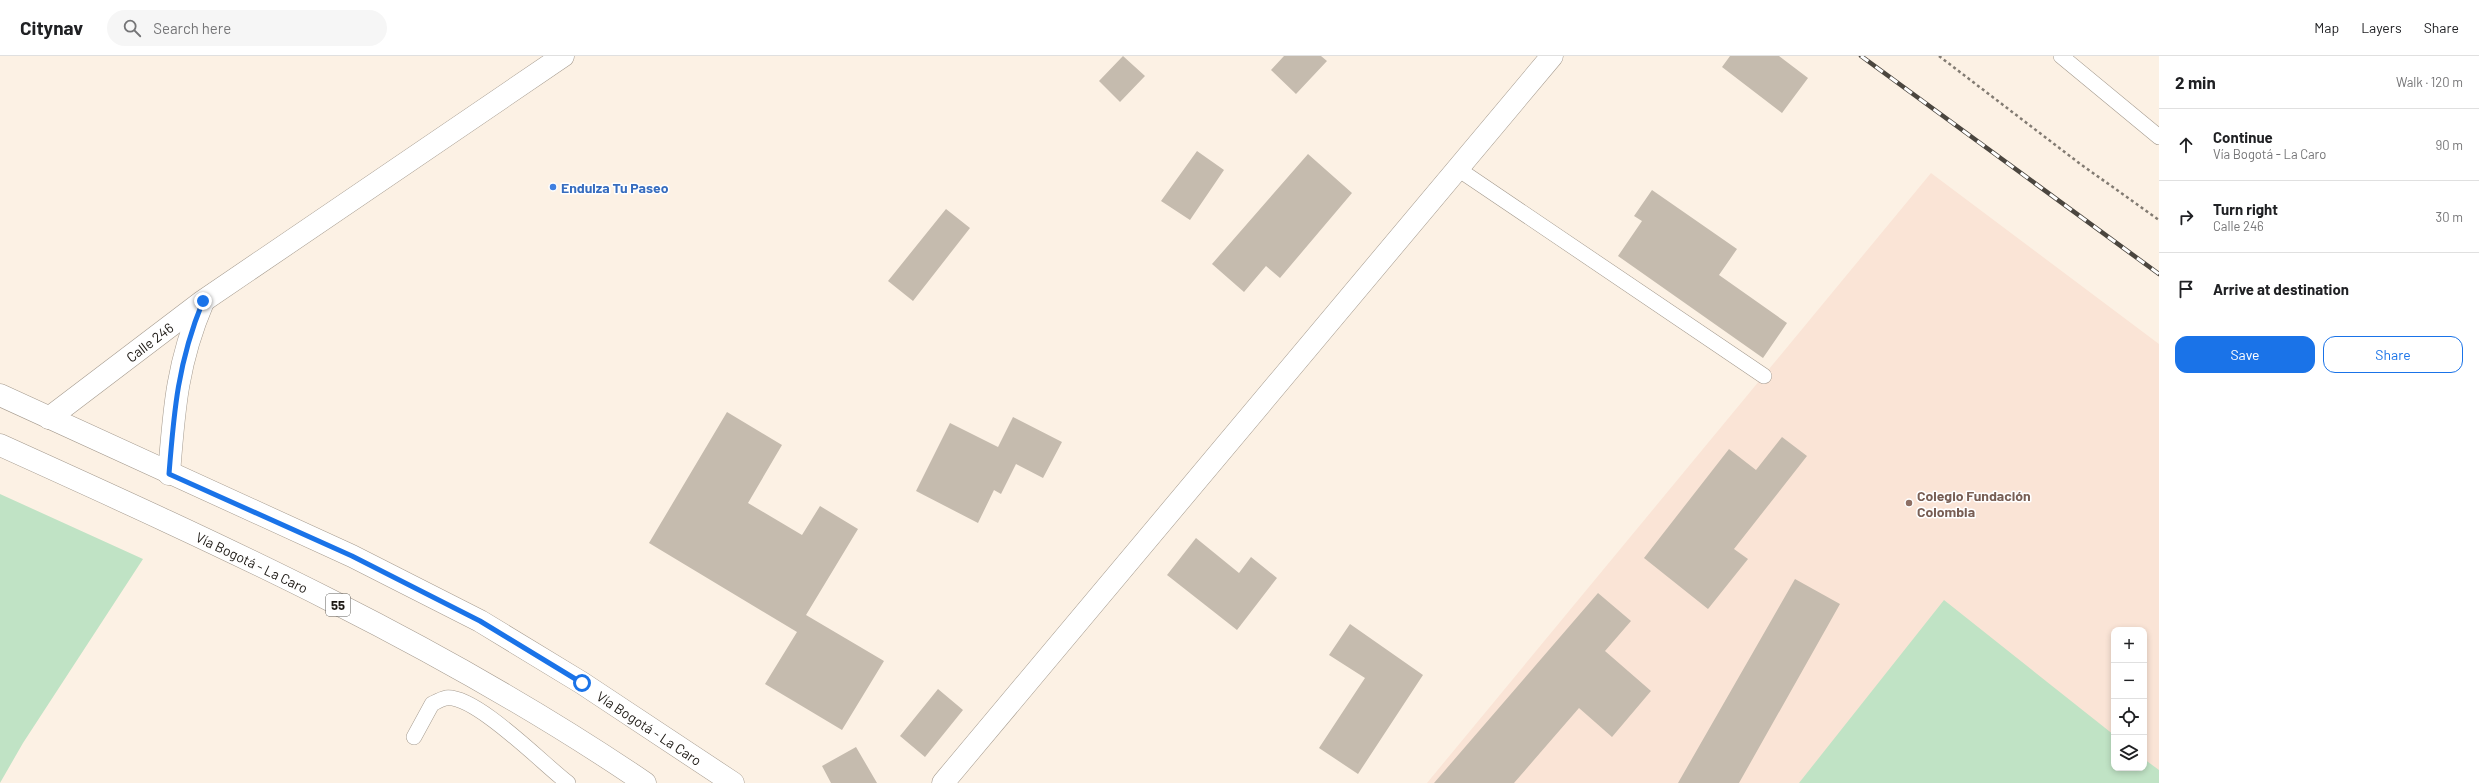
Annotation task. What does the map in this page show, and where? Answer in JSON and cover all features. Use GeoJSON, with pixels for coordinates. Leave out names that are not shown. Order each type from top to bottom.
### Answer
{"type":"FeatureCollection","features":[{"type":"Feature","properties":{"kind":"street"},"geometry":{"type":"LineString","coordinates":[[203,301],[563,56]]}},
{"type":"Feature","properties":{"kind":"street"},"geometry":{"type":"LineString","coordinates":[[943,783],[1552,56]]}},
{"type":"Feature","properties":{"kind":"street","name":"Calle 246"},"geometry":{"type":"LineString","coordinates":[[49,418],[203,301]]}},
{"type":"Feature","properties":{"kind":"street","name":"Calle 246"},"geometry":{"type":"LineString","coordinates":[[169,474],[175,399],[183,357],[203,301]]}},
{"type":"Feature","properties":{"kind":"street","name":"Vía Bogotá - La Caro"},"geometry":{"type":"LineString","coordinates":[[0,395],[169,474],[352,556],[480,621],[582,683],[733,783]]}},
{"type":"Feature","properties":{"kind":"street","name":"Vía Bogotá - La Caro"},"geometry":{"type":"LineString","coordinates":[[9,449],[169,522],[366,619],[481,679],[574,734],[645,783]]}},
{"type":"Feature","properties":{"kind":"lane"},"geometry":{"type":"LineString","coordinates":[[2061,56],[2086,75],[2159,137]]}},
{"type":"Feature","properties":{"kind":"lane"},"geometry":{"type":"LineString","coordinates":[[2067,56],[2086,75]]}},
{"type":"Feature","properties":{"kind":"lane"},"geometry":{"type":"LineString","coordinates":[[1458,169],[1764,376]]}},
{"type":"Feature","properties":{"kind":"lane"},"geometry":{"type":"LineString","coordinates":[[414,737],[432,704],[447,698],[468,704],[503,727],[568,783]]}},
{"type":"Feature","properties":{"kind":"path"},"geometry":{"type":"LineString","coordinates":[[1939,56],[2079,163],[2159,220]]}},
{"type":"Feature","properties":{"kind":"shaded area","name":"Colegio Fundación Colombia"},"geometry":{"type":"Polygon","coordinates":[[[1931,173],[2159,344],[2159,783],[1427,783],[1931,173]]]}},
{"type":"Feature","properties":{"kind":"green space"},"geometry":{"type":"Polygon","coordinates":[[[0,494],[143,559],[23,743],[0,783],[0,494]]]}},
{"type":"Feature","properties":{"kind":"green space"},"geometry":{"type":"Polygon","coordinates":[[[1944,600],[2111,733],[2111,771],[2147,771],[2147,761],[2159,770],[2159,783],[1799,783],[1944,600]]]}},
{"type":"Feature","properties":{"kind":"building"},"geometry":{"type":"Polygon","coordinates":[[[1123,56],[1145,76],[1120,102],[1099,81],[1123,56]]]}},
{"type":"Feature","properties":{"kind":"building"},"geometry":{"type":"Polygon","coordinates":[[[1284,56],[1321,56],[1327,61],[1296,94],[1271,70],[1284,56]]]}},
{"type":"Feature","properties":{"kind":"building"},"geometry":{"type":"Polygon","coordinates":[[[1730,56],[1779,56],[1808,78],[1782,113],[1722,67],[1730,56]]]}},
{"type":"Feature","properties":{"kind":"building"},"geometry":{"type":"Polygon","coordinates":[[[1197,151],[1224,170],[1190,220],[1161,201],[1197,151]]]}},
{"type":"Feature","properties":{"kind":"building"},"geometry":{"type":"Polygon","coordinates":[[[1308,154],[1352,193],[1280,278],[1266,266],[1244,292],[1212,264],[1308,154]]]}},
{"type":"Feature","properties":{"kind":"building"},"geometry":{"type":"Polygon","coordinates":[[[1652,190],[1737,249],[1719,275],[1787,323],[1763,358],[1618,256],[1642,221],[1634,216],[1652,190]]]}},
{"type":"Feature","properties":{"kind":"building"},"geometry":{"type":"Polygon","coordinates":[[[946,209],[970,228],[913,301],[888,281],[946,209]]]}},
{"type":"Feature","properties":{"kind":"building"},"geometry":{"type":"Polygon","coordinates":[[[727,412],[782,445],[748,503],[802,535],[820,506],[858,529],[806,615],[884,661],[842,730],[765,684],[797,632],[649,543],[727,412]]]}},
{"type":"Feature","properties":{"kind":"building"},"geometry":{"type":"Polygon","coordinates":[[[1013,417],[1062,442],[1043,478],[1016,464],[1001,494],[994,490],[978,523],[916,491],[950,423],[998,447],[1013,417]]]}},
{"type":"Feature","properties":{"kind":"building"},"geometry":{"type":"Polygon","coordinates":[[[1782,437],[1807,456],[1734,549],[1748,559],[1708,609],[1644,558],[1729,449],[1756,470],[1782,437]]]}},
{"type":"Feature","properties":{"kind":"building"},"geometry":{"type":"Polygon","coordinates":[[[1196,538],[1239,573],[1251,557],[1277,578],[1237,630],[1167,575],[1196,538]]]}},
{"type":"Feature","properties":{"kind":"building"},"geometry":{"type":"Polygon","coordinates":[[[1795,579],[1840,604],[1739,783],[1678,783],[1795,579]]]}},
{"type":"Feature","properties":{"kind":"building"},"geometry":{"type":"Polygon","coordinates":[[[1598,593],[1631,621],[1605,651],[1651,691],[1612,737],[1579,708],[1514,783],[1434,783],[1598,593]]]}},
{"type":"Feature","properties":{"kind":"building"},"geometry":{"type":"Polygon","coordinates":[[[1350,624],[1423,675],[1358,774],[1319,748],[1365,678],[1329,655],[1350,624]]]}},
{"type":"Feature","properties":{"kind":"building"},"geometry":{"type":"Polygon","coordinates":[[[938,689],[963,710],[925,757],[900,736],[938,689]]]}},
{"type":"Feature","properties":{"kind":"building"},"geometry":{"type":"Polygon","coordinates":[[[856,747],[877,783],[831,783],[822,766],[856,747]]]}},
{"type":"Feature","properties":{"kind":"railway"},"geometry":{"type":"LineString","coordinates":[[1861,56],[2159,274]]}},
{"type":"Feature","properties":{"kind":"place","name":"Endulza Tu Paseo"},"geometry":{"type":"Point","coordinates":[553,187]}},
{"type":"Feature","properties":{"kind":"place","name":"Colegio Fundación Colombia"},"geometry":{"type":"Point","coordinates":[1909,503]}},
{"type":"Feature","properties":{"kind":"route"},"geometry":{"type":"LineString","coordinates":[[203,301],[190,332],[183,357],[175,399],[169,474],[352,556],[480,621],[582,683]]}}]}
